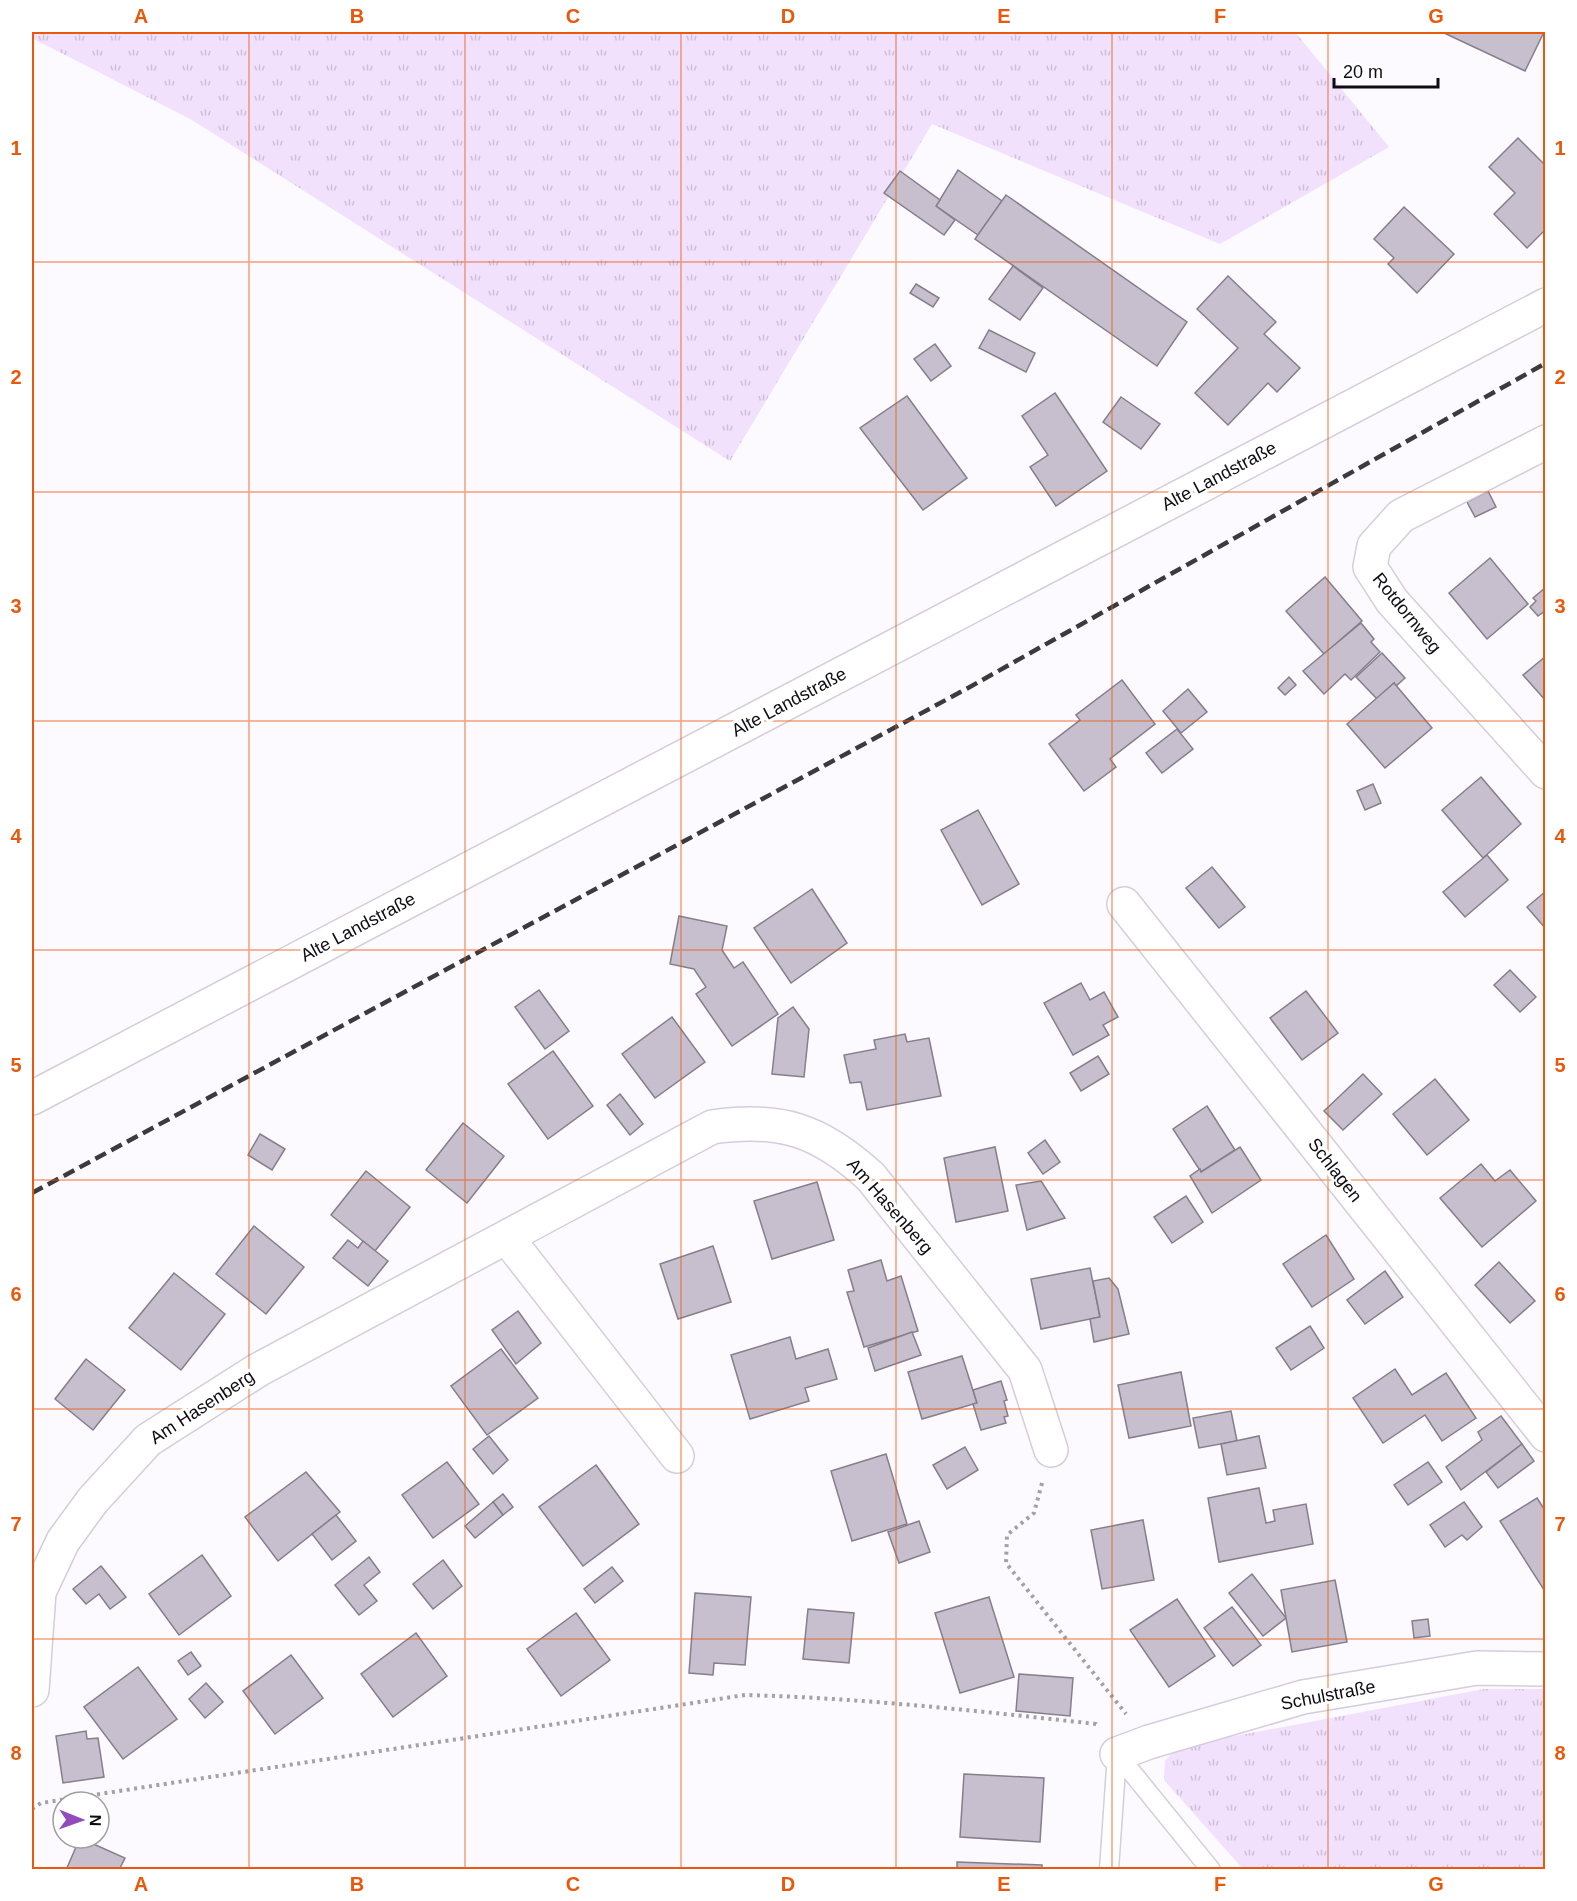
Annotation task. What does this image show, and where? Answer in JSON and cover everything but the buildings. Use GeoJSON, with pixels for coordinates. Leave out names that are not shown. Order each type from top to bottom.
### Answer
{"type":"FeatureCollection","features":[{"type":"Feature","properties":{"kind":"street","name":"Alte Landstraße"},"geometry":{"type":"LineString","coordinates":[[32,1098],[1545,305]]}},
{"type":"Feature","properties":{"kind":"street","name":"Rotdornweg"},"geometry":{"type":"LineString","coordinates":[[1545,442],[1401,516],[1374,546],[1370,567],[1392,601],[1545,772]]}},
{"type":"Feature","properties":{"kind":"street","name":"Schlagen"},"geometry":{"type":"LineString","coordinates":[[1124,904],[1545,1435]]}},
{"type":"Feature","properties":{"kind":"street","name":"Am Hasenberg"},"geometry":{"type":"LineString","coordinates":[[32,1690],[39,1592],[63,1541],[93,1500],[148,1440],[258,1370],[508,1239],[712,1127],[745,1122],[778,1125],[813,1136],[845,1153],[871,1177],[1025,1370],[1052,1450]]}},
{"type":"Feature","properties":{"kind":"street"},"geometry":{"type":"LineString","coordinates":[[508,1239],[677,1456]]}},
{"type":"Feature","properties":{"kind":"street","name":"Schulstraße"},"geometry":{"type":"LineString","coordinates":[[1117,1754],[1149,1742],[1303,1697],[1477,1668],[1545,1669]]}},
{"type":"Feature","properties":{"kind":"lane"},"geometry":{"type":"LineString","coordinates":[[1109,1869],[1117,1754]]}},
{"type":"Feature","properties":{"kind":"lane"},"geometry":{"type":"LineString","coordinates":[[1117,1754],[1211,1869]]}},
{"type":"Feature","properties":{"kind":"path"},"geometry":{"type":"LineString","coordinates":[[1052,1450],[1034,1513],[1007,1536],[1006,1563],[1149,1742]]}},
{"type":"Feature","properties":{"kind":"path"},"geometry":{"type":"LineString","coordinates":[[32,1809],[40,1803],[174,1781],[745,1695],[827,1697],[1096,1724],[1117,1754]]}},
{"type":"Feature","properties":{"kind":"green space"},"geometry":{"type":"Polygon","coordinates":[[[32,32],[1295,32],[1389,147],[1220,244],[932,124],[730,461],[192,120],[32,38],[32,32]]]}},
{"type":"Feature","properties":{"kind":"green space"},"geometry":{"type":"Polygon","coordinates":[[[1484,1689],[1545,1689],[1545,1869],[1243,1869],[1164,1780],[1165,1761],[1177,1747],[1484,1689]]]}},
{"type":"Feature","properties":{"kind":"railway"},"geometry":{"type":"LineString","coordinates":[[32,1193],[968,688],[1546,363]]}}]}
